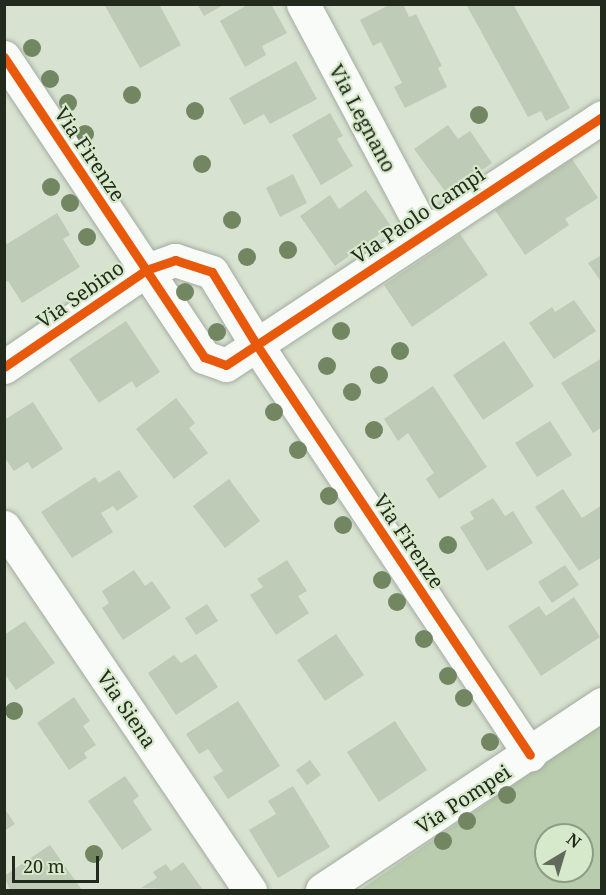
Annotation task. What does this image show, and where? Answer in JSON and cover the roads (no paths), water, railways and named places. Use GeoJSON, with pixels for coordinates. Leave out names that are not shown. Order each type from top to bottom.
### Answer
{"type":"FeatureCollection","features":[{"type":"Feature","properties":{"kind":"street","name":"Via Legnano"},"geometry":{"type":"LineString","coordinates":[[303,4],[424,232]]}},
{"type":"Feature","properties":{"kind":"street","name":"Via Firenze"},"geometry":{"type":"LineString","coordinates":[[4,57],[204,357],[226,365],[258,347]]}},
{"type":"Feature","properties":{"kind":"street","name":"Via Paolo Campi"},"geometry":{"type":"LineString","coordinates":[[258,347],[424,232],[601,120]]}},
{"type":"Feature","properties":{"kind":"street","name":"Via Firenze"},"geometry":{"type":"LineString","coordinates":[[146,270],[175,260],[212,272],[258,347],[530,755]]}},
{"type":"Feature","properties":{"kind":"street","name":"Via Sebino"},"geometry":{"type":"LineString","coordinates":[[4,367],[146,270]]}},
{"type":"Feature","properties":{"kind":"street","name":"Via Siena"},"geometry":{"type":"LineString","coordinates":[[4,527],[250,891]]}},
{"type":"Feature","properties":{"kind":"street","name":"Via Pompei"},"geometry":{"type":"LineString","coordinates":[[322,891],[530,755],[602,704]]}}]}
